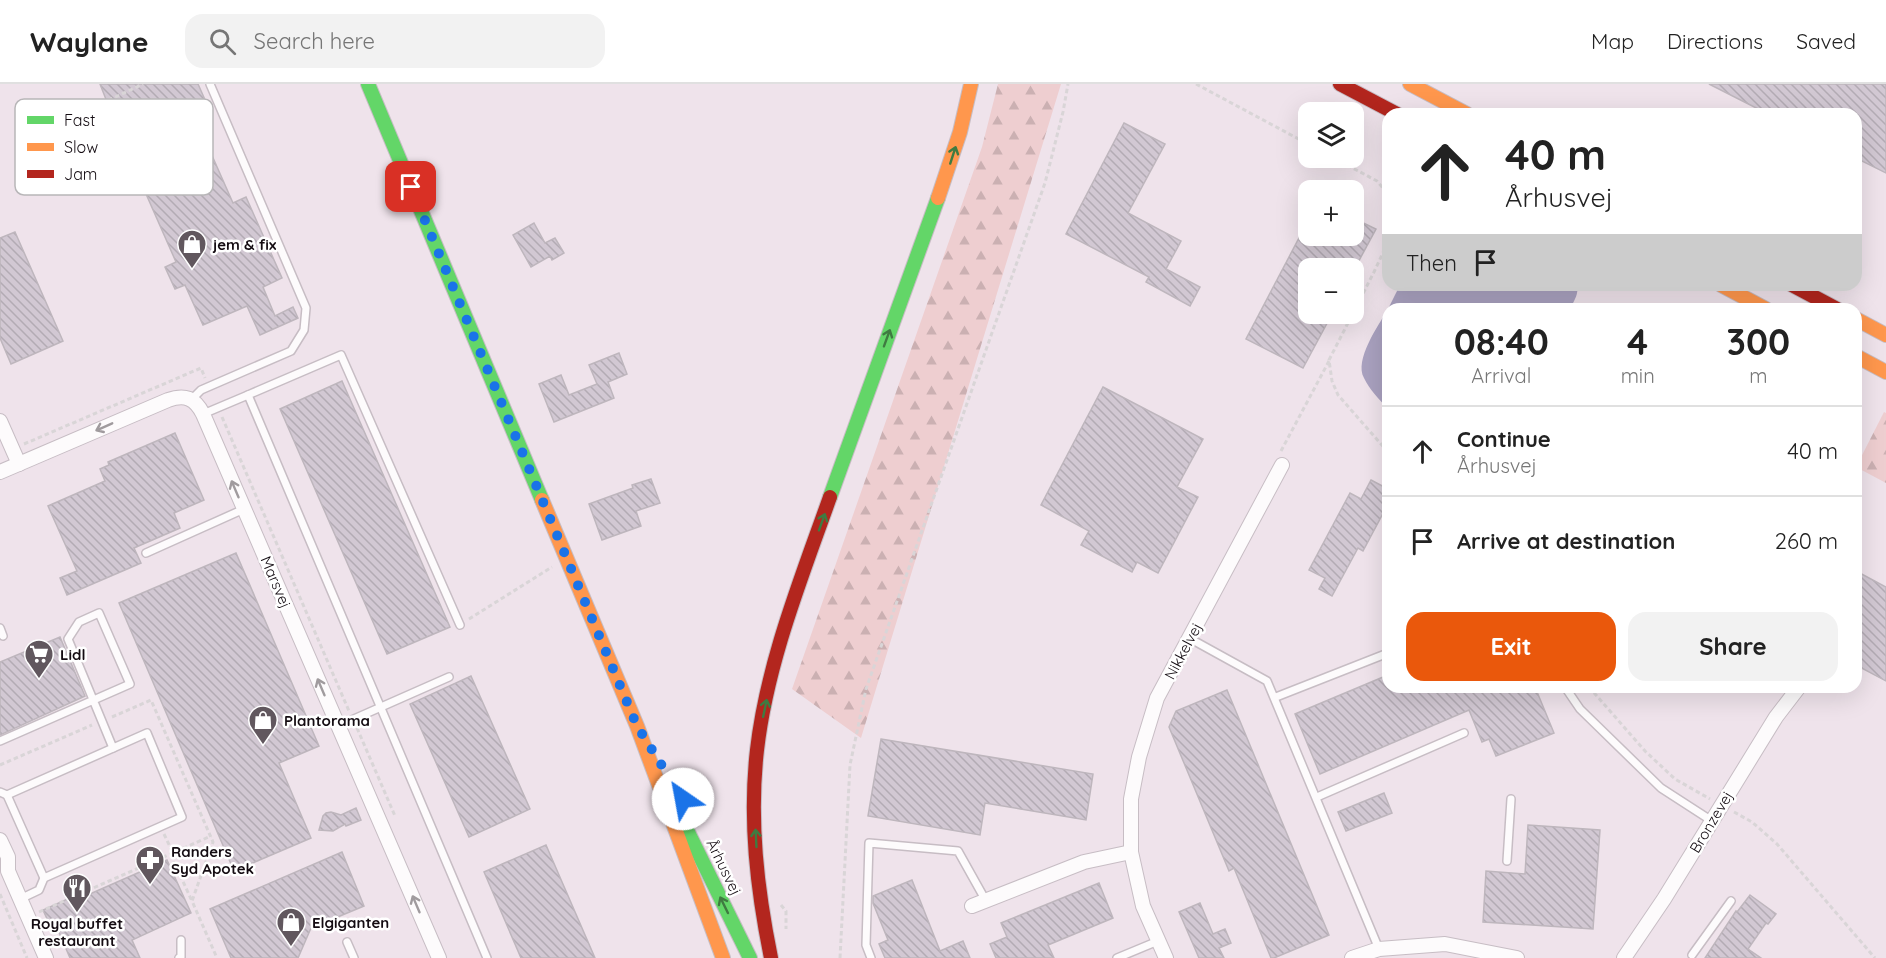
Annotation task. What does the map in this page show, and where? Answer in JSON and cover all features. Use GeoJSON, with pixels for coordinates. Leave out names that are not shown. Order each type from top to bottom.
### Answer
{"type":"FeatureCollection","features":[{"type":"Feature","properties":{"kind":"main road","name":"Århusvej"},"geometry":{"type":"LineString","coordinates":[[368,84],[637,726],[724,958]]}},
{"type":"Feature","properties":{"kind":"main road"},"geometry":{"type":"LineString","coordinates":[[771,958],[761,900],[755,830],[756,766],[762,721],[773,671],[799,584],[948,170],[971,84]]}},
{"type":"Feature","properties":{"kind":"main road"},"geometry":{"type":"LineString","coordinates":[[1340,84],[1386,108]]}},
{"type":"Feature","properties":{"kind":"main road"},"geometry":{"type":"LineString","coordinates":[[1410,84],[1456,108]]}},
{"type":"Feature","properties":{"kind":"main road"},"geometry":{"type":"LineString","coordinates":[[1732,291],[1755,303]]}},
{"type":"Feature","properties":{"kind":"main road"},"geometry":{"type":"LineString","coordinates":[[1803,291],[1826,303]]}},
{"type":"Feature","properties":{"kind":"main road"},"geometry":{"type":"LineString","coordinates":[[1862,322],[1886,335]]}},
{"type":"Feature","properties":{"kind":"main road"},"geometry":{"type":"LineString","coordinates":[[1862,359],[1886,372]]}},
{"type":"Feature","properties":{"kind":"main road","name":"Århusvej"},"geometry":{"type":"LineString","coordinates":[[637,726],[750,958]]}},
{"type":"Feature","properties":{"kind":"street"},"geometry":{"type":"LineString","coordinates":[[0,472],[168,400],[181,397],[192,399]]}},
{"type":"Feature","properties":{"kind":"street","name":"Marsvej"},"geometry":{"type":"LineString","coordinates":[[192,399],[203,414],[439,958]]}},
{"type":"Feature","properties":{"kind":"street"},"geometry":{"type":"LineString","coordinates":[[0,421],[19,464]]}},
{"type":"Feature","properties":{"kind":"street","name":"Nikkelvej"},"geometry":{"type":"LineString","coordinates":[[1166,958],[1143,906],[1131,852],[1131,799],[1139,757],[1157,698],[1282,465]]}},
{"type":"Feature","properties":{"kind":"street","name":"Bronzevej"},"geometry":{"type":"LineString","coordinates":[[1624,958],[1664,899],[1776,717],[1794,693]]}},
{"type":"Feature","properties":{"kind":"street"},"geometry":{"type":"LineString","coordinates":[[0,840],[8,858],[4,868],[46,958]]}},
{"type":"Feature","properties":{"kind":"street"},"geometry":{"type":"LineString","coordinates":[[972,906],[1084,862],[1131,852]]}},
{"type":"Feature","properties":{"kind":"street"},"geometry":{"type":"LineString","coordinates":[[1352,958],[1379,949],[1445,944],[1517,958]]}},
{"type":"Feature","properties":{"kind":"lane"},"geometry":{"type":"LineString","coordinates":[[192,399],[209,386],[291,351],[304,330],[306,308],[210,84]]}},
{"type":"Feature","properties":{"kind":"lane"},"geometry":{"type":"LineString","coordinates":[[203,414],[341,355],[460,625]]}},
{"type":"Feature","properties":{"kind":"lane"},"geometry":{"type":"LineString","coordinates":[[248,395],[487,958]]}},
{"type":"Feature","properties":{"kind":"lane"},"geometry":{"type":"LineString","coordinates":[[146,553],[244,509]]}},
{"type":"Feature","properties":{"kind":"lane"},"geometry":{"type":"LineString","coordinates":[[0,741],[94,700],[130,684],[99,613],[79,622],[68,639],[94,700],[113,748]]}},
{"type":"Feature","properties":{"kind":"lane"},"geometry":{"type":"LineString","coordinates":[[1189,639],[1267,681],[1276,697],[1379,949]]}},
{"type":"Feature","properties":{"kind":"lane"},"geometry":{"type":"LineString","coordinates":[[1276,697],[1382,655]]}},
{"type":"Feature","properties":{"kind":"lane"},"geometry":{"type":"LineString","coordinates":[[339,726],[449,677]]}},
{"type":"Feature","properties":{"kind":"lane"},"geometry":{"type":"LineString","coordinates":[[1569,693],[1580,709],[1661,788],[1712,821]]}},
{"type":"Feature","properties":{"kind":"lane"},"geometry":{"type":"LineString","coordinates":[[20,899],[39,890],[44,878],[182,817],[147,733],[3,794],[44,878]]}},
{"type":"Feature","properties":{"kind":"lane"},"geometry":{"type":"LineString","coordinates":[[1317,797],[1464,733]]}},
{"type":"Feature","properties":{"kind":"lane"},"geometry":{"type":"LineString","coordinates":[[1507,861],[1511,799]]}},
{"type":"Feature","properties":{"kind":"lane"},"geometry":{"type":"LineString","coordinates":[[871,958],[866,945],[869,843],[958,851],[986,901]]}},
{"type":"Feature","properties":{"kind":"lane"},"geometry":{"type":"LineString","coordinates":[[1692,955],[1731,901]]}},
{"type":"Feature","properties":{"kind":"lane"},"geometry":{"type":"LineString","coordinates":[[179,958],[181,957],[181,940]]}},
{"type":"Feature","properties":{"kind":"lane"},"geometry":{"type":"LineString","coordinates":[[1117,958],[1158,941]]}},
{"type":"Feature","properties":{"kind":"lane"},"geometry":{"type":"LineString","coordinates":[[347,942],[354,958]]}},
{"type":"Feature","properties":{"kind":"path"},"geometry":{"type":"LineString","coordinates":[[111,99],[143,84]]}},
{"type":"Feature","properties":{"kind":"path"},"geometry":{"type":"LineString","coordinates":[[840,958],[850,765],[866,689],[1045,183],[1068,84]]}},
{"type":"Feature","properties":{"kind":"path"},"geometry":{"type":"LineString","coordinates":[[1196,84],[1298,139]]}},
{"type":"Feature","properties":{"kind":"path"},"geometry":{"type":"LineString","coordinates":[[1353,168],[1377,181],[1382,187]]}},
{"type":"Feature","properties":{"kind":"path"},"geometry":{"type":"LineString","coordinates":[[1282,465],[1275,461],[1382,255]]}},
{"type":"Feature","properties":{"kind":"path"},"geometry":{"type":"LineString","coordinates":[[1329,360],[1332,381],[1338,395],[1382,445]]}},
{"type":"Feature","properties":{"kind":"path"},"geometry":{"type":"LineString","coordinates":[[12,449],[201,368],[209,386]]}},
{"type":"Feature","properties":{"kind":"path"},"geometry":{"type":"LineString","coordinates":[[218,408],[395,817]]}},
{"type":"Feature","properties":{"kind":"path"},"geometry":{"type":"LineString","coordinates":[[460,625],[567,559]]}},
{"type":"Feature","properties":{"kind":"path"},"geometry":{"type":"LineString","coordinates":[[1594,693],[1645,752],[1675,779],[1752,822],[1777,844],[1875,958]]}},
{"type":"Feature","properties":{"kind":"path"},"geometry":{"type":"LineString","coordinates":[[0,765],[151,700],[213,842],[192,901]]}},
{"type":"Feature","properties":{"kind":"path"},"geometry":{"type":"LineString","coordinates":[[161,826],[173,860],[217,958]]}},
{"type":"Feature","properties":{"kind":"path"},"geometry":{"type":"LineString","coordinates":[[28,917],[211,836]]}},
{"type":"Feature","properties":{"kind":"path"},"geometry":{"type":"LineString","coordinates":[[0,894],[27,958]]}},
{"type":"Feature","properties":{"kind":"path"},"geometry":{"type":"LineString","coordinates":[[761,900],[775,901],[782,905],[787,918],[785,935]]}},
{"type":"Feature","properties":{"kind":"green space"},"geometry":{"type":"Polygon","coordinates":[[[998,84],[1061,84],[861,738],[792,689],[982,147],[998,84]]]}},
{"type":"Feature","properties":{"kind":"green space"},"geometry":{"type":"Polygon","coordinates":[[[1884,412],[1886,413],[1886,483],[1862,470],[1862,455],[1884,412]]]}},
{"type":"Feature","properties":{"kind":"shaded area"},"geometry":{"type":"Polygon","coordinates":[[[1397,291],[1577,291],[1573,303],[1391,303],[1397,291]]]}},
{"type":"Feature","properties":{"kind":"shaded area"},"geometry":{"type":"Polygon","coordinates":[[[1382,319],[1382,403],[1374,394],[1362,371],[1362,362],[1373,334],[1382,319]]]}},
{"type":"Feature","properties":{"kind":"building"},"geometry":{"type":"Polygon","coordinates":[[[100,84],[198,84],[205,99],[106,99],[100,84]]]}},
{"type":"Feature","properties":{"kind":"building"},"geometry":{"type":"Polygon","coordinates":[[[1709,84],[1886,84],[1886,173],[1862,161],[1862,108],[1756,108],[1709,84]]]}},
{"type":"Feature","properties":{"kind":"building"},"geometry":{"type":"Polygon","coordinates":[[[1124,123],[1165,144],[1128,213],[1181,241],[1166,269],[1200,287],[1190,306],[1146,282],[1149,277],[1066,234],[1124,123]]]}},
{"type":"Feature","properties":{"kind":"building"},"geometry":{"type":"Polygon","coordinates":[[[213,158],[233,203],[246,197],[282,278],[263,287],[275,316],[293,307],[298,318],[260,335],[247,306],[203,325],[185,285],[175,289],[165,267],[176,262],[146,195],[213,195],[213,158]]]}},
{"type":"Feature","properties":{"kind":"building"},"geometry":{"type":"Polygon","coordinates":[[[534,223],[545,243],[555,238],[564,253],[552,260],[550,256],[531,267],[513,235],[534,223]]]}},
{"type":"Feature","properties":{"kind":"building"},"geometry":{"type":"Polygon","coordinates":[[[1364,223],[1376,229],[1360,258],[1298,258],[1298,324],[1327,324],[1303,368],[1246,339],[1298,240],[1298,246],[1364,246],[1364,223]]]}},
{"type":"Feature","properties":{"kind":"building"},"geometry":{"type":"Polygon","coordinates":[[[15,232],[63,341],[11,364],[0,338],[0,238],[15,232]]]}},
{"type":"Feature","properties":{"kind":"building"},"geometry":{"type":"Polygon","coordinates":[[[619,353],[627,374],[608,382],[614,398],[554,422],[539,384],[561,375],[569,395],[597,384],[589,365],[619,353]]]}},
{"type":"Feature","properties":{"kind":"building"},"geometry":{"type":"Polygon","coordinates":[[[342,381],[450,627],[387,654],[280,409],[342,381]]]}},
{"type":"Feature","properties":{"kind":"building"},"geometry":{"type":"Polygon","coordinates":[[[1103,387],[1203,439],[1177,487],[1198,497],[1158,573],[1137,562],[1132,572],[1081,545],[1089,531],[1041,505],[1103,387]]]}},
{"type":"Feature","properties":{"kind":"building"},"geometry":{"type":"Polygon","coordinates":[[[175,433],[204,500],[174,513],[180,528],[134,548],[141,563],[67,595],[60,578],[77,571],[48,506],[105,481],[100,469],[109,465],[108,462],[175,433]]]}},
{"type":"Feature","properties":{"kind":"building"},"geometry":{"type":"Polygon","coordinates":[[[651,479],[660,503],[636,511],[641,526],[602,540],[589,504],[651,479]]]}},
{"type":"Feature","properties":{"kind":"building"},"geometry":{"type":"Polygon","coordinates":[[[1371,480],[1382,486],[1382,515],[1363,551],[1358,548],[1332,596],[1319,589],[1325,578],[1309,570],[1350,493],[1361,499],[1371,480]]]}},
{"type":"Feature","properties":{"kind":"building"},"geometry":{"type":"Polygon","coordinates":[[[236,553],[319,746],[279,763],[311,838],[234,871],[119,603],[236,553]]]}},
{"type":"Feature","properties":{"kind":"building"},"geometry":{"type":"Polygon","coordinates":[[[1862,574],[1886,587],[1886,681],[1862,668],[1862,574]]]}},
{"type":"Feature","properties":{"kind":"building","name":"Lidl"},"geometry":{"type":"Polygon","coordinates":[[[60,637],[85,696],[0,735],[0,662],[60,637]]]}},
{"type":"Feature","properties":{"kind":"building"},"geometry":{"type":"Polygon","coordinates":[[[471,676],[530,809],[469,837],[410,704],[471,676]]]}},
{"type":"Feature","properties":{"kind":"building"},"geometry":{"type":"Polygon","coordinates":[[[1382,678],[1382,693],[1537,693],[1554,733],[1496,756],[1489,739],[1482,742],[1469,710],[1320,774],[1295,714],[1382,678]]]}},
{"type":"Feature","properties":{"kind":"building"},"geometry":{"type":"Polygon","coordinates":[[[1227,690],[1329,935],[1274,958],[1271,958],[1234,868],[1229,871],[1169,727],[1176,711],[1227,690]]]}},
{"type":"Feature","properties":{"kind":"building"},"geometry":{"type":"Polygon","coordinates":[[[881,739],[1093,774],[1086,820],[985,803],[980,835],[868,816],[881,739]]]}},
{"type":"Feature","properties":{"kind":"building"},"geometry":{"type":"Polygon","coordinates":[[[1384,793],[1392,813],[1346,831],[1338,812],[1384,793]]]}},
{"type":"Feature","properties":{"kind":"building"},"geometry":{"type":"Polygon","coordinates":[[[356,808],[361,820],[346,826],[345,824],[333,831],[319,830],[326,813],[341,815],[356,808]]]}},
{"type":"Feature","properties":{"kind":"building"},"geometry":{"type":"Polygon","coordinates":[[[1528,825],[1600,830],[1593,929],[1483,922],[1486,871],[1525,874],[1528,825]]]}},
{"type":"Feature","properties":{"kind":"building"},"geometry":{"type":"Polygon","coordinates":[[[546,845],[595,958],[521,958],[484,872],[546,845]]]}},
{"type":"Feature","properties":{"kind":"building"},"geometry":{"type":"Polygon","coordinates":[[[342,852],[364,906],[311,928],[298,958],[231,958],[210,909],[342,852]]]}},
{"type":"Feature","properties":{"kind":"building"},"geometry":{"type":"Polygon","coordinates":[[[167,860],[191,913],[132,940],[140,958],[70,958],[55,923],[50,925],[43,910],[72,897],[74,901],[167,860]]]}},
{"type":"Feature","properties":{"kind":"building"},"geometry":{"type":"Polygon","coordinates":[[[912,880],[940,951],[963,941],[970,958],[885,958],[879,944],[888,940],[873,903],[873,896],[912,880]]]}},
{"type":"Feature","properties":{"kind":"building"},"geometry":{"type":"Polygon","coordinates":[[[1099,883],[1113,918],[1048,945],[1054,958],[996,958],[990,944],[1007,937],[1001,923],[1099,883]]]}},
{"type":"Feature","properties":{"kind":"building"},"geometry":{"type":"Polygon","coordinates":[[[1750,895],[1776,914],[1768,924],[1766,923],[1748,949],[1761,958],[1705,958],[1736,911],[1750,895]]]}},
{"type":"Feature","properties":{"kind":"building"},"geometry":{"type":"Polygon","coordinates":[[[1200,903],[1213,934],[1225,929],[1231,943],[1219,948],[1224,958],[1199,958],[1179,912],[1200,903]]]}},
{"type":"Feature","properties":{"kind":"traffic: fast"},"geometry":{"type":"LineString","coordinates":[[368,84],[542,500]]}},
{"type":"Feature","properties":{"kind":"traffic: fast"},"geometry":{"type":"LineString","coordinates":[[830,497],[938,198]]}},
{"type":"Feature","properties":{"kind":"traffic: fast"},"geometry":{"type":"LineString","coordinates":[[686,828],[750,958]]}},
{"type":"Feature","properties":{"kind":"traffic: slow"},"geometry":{"type":"LineString","coordinates":[[938,198],[960,132],[971,84]]}},
{"type":"Feature","properties":{"kind":"traffic: slow"},"geometry":{"type":"LineString","coordinates":[[1410,84],[1456,108]]}},
{"type":"Feature","properties":{"kind":"traffic: slow"},"geometry":{"type":"LineString","coordinates":[[1732,291],[1755,303]]}},
{"type":"Feature","properties":{"kind":"traffic: slow"},"geometry":{"type":"LineString","coordinates":[[1862,322],[1886,335]]}},
{"type":"Feature","properties":{"kind":"traffic: slow"},"geometry":{"type":"LineString","coordinates":[[1862,359],[1886,372]]}},
{"type":"Feature","properties":{"kind":"traffic: slow"},"geometry":{"type":"LineString","coordinates":[[542,500],[637,726],[723,958]]}},
{"type":"Feature","properties":{"kind":"traffic: jam"},"geometry":{"type":"LineString","coordinates":[[1340,84],[1386,108]]}},
{"type":"Feature","properties":{"kind":"traffic: jam"},"geometry":{"type":"LineString","coordinates":[[1803,291],[1826,303]]}},
{"type":"Feature","properties":{"kind":"traffic: jam"},"geometry":{"type":"LineString","coordinates":[[771,958],[758,880],[754,828],[757,750],[777,653],[830,497]]}},
{"type":"Feature","properties":{"kind":"place","name":"jem & fix"},"geometry":{"type":"Point","coordinates":[192,270]}},
{"type":"Feature","properties":{"kind":"place","name":"Lidl"},"geometry":{"type":"Point","coordinates":[39,680]}},
{"type":"Feature","properties":{"kind":"place","name":"Plantorama"},"geometry":{"type":"Point","coordinates":[263,746]}},
{"type":"Feature","properties":{"kind":"place","name":"Randers Syd Apotek"},"geometry":{"type":"Point","coordinates":[150,886]}},
{"type":"Feature","properties":{"kind":"place","name":"Royal buffet restaurant"},"geometry":{"type":"Point","coordinates":[77,914]}},
{"type":"Feature","properties":{"kind":"place","name":"Elgiganten"},"geometry":{"type":"Point","coordinates":[291,948]}},
{"type":"Feature","properties":{"kind":"route"},"geometry":{"type":"LineString","coordinates":[[411,187],[637,726],[683,799]]}}]}
